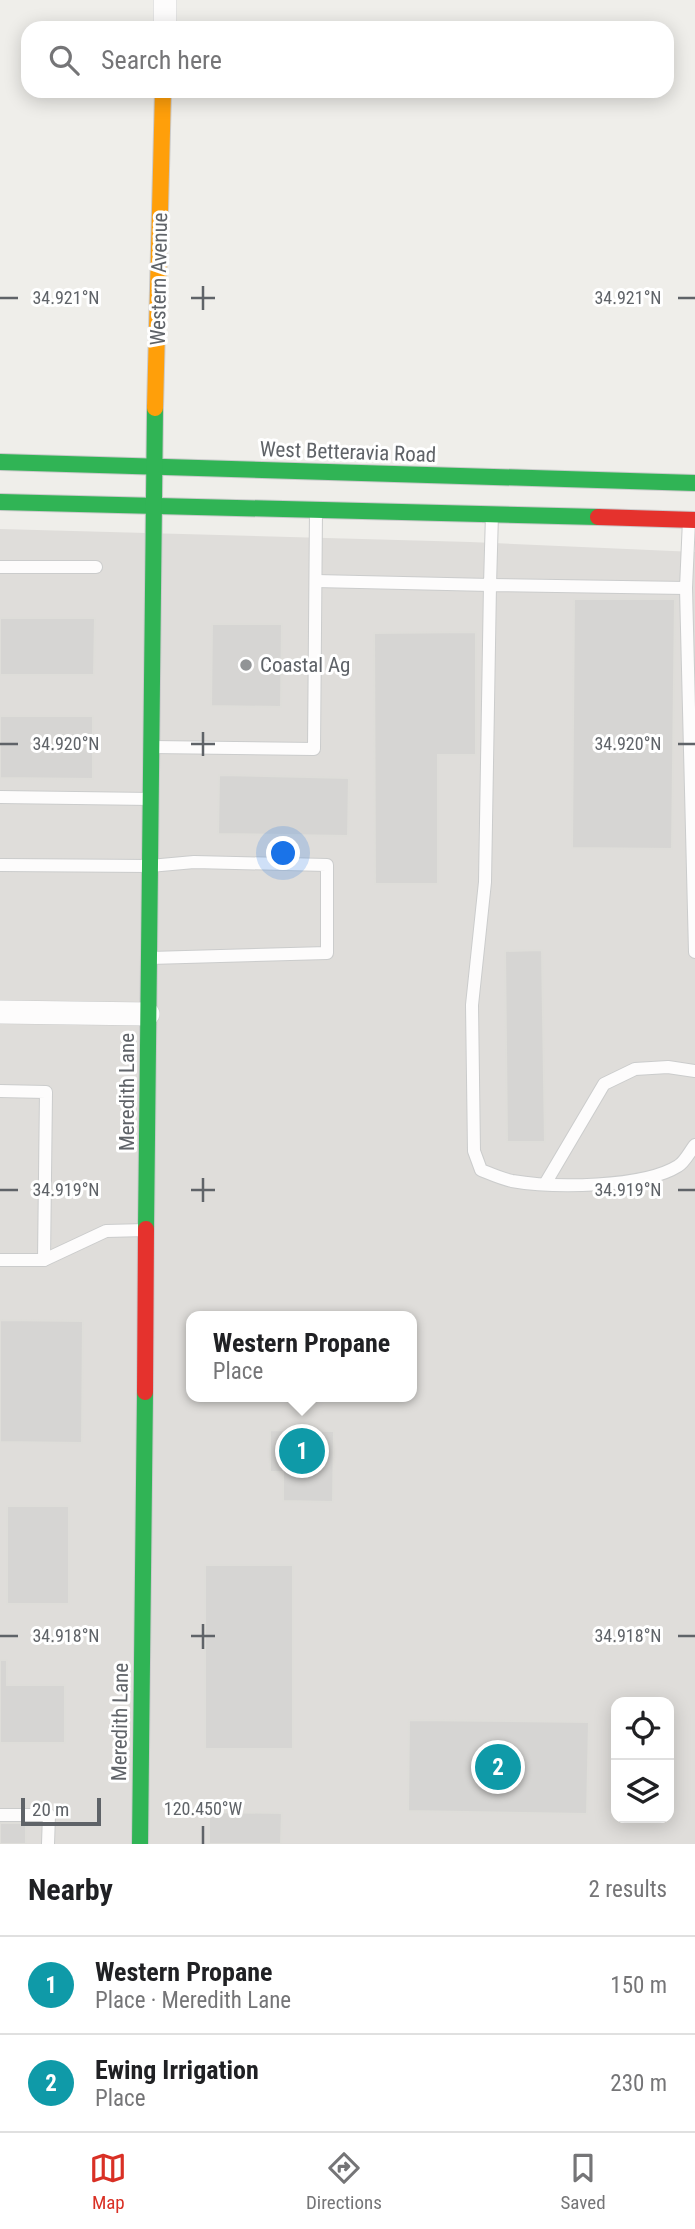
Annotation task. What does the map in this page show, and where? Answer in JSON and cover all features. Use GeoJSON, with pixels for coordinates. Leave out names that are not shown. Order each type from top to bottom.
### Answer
{"type":"FeatureCollection","features":[{"type":"Feature","properties":{"kind":"street"},"geometry":{"type":"LineString","coordinates":[[164,21],[165,0]]}},
{"type":"Feature","properties":{"kind":"street","name":"Western Avenue"},"geometry":{"type":"LineString","coordinates":[[154,467],[163,98]]}},
{"type":"Feature","properties":{"kind":"street","name":"West Betteravia Road"},"geometry":{"type":"LineString","coordinates":[[0,462],[695,483]]}},
{"type":"Feature","properties":{"kind":"street","name":"Meredith Lane"},"geometry":{"type":"LineString","coordinates":[[139,1844],[154,467]]}},
{"type":"Feature","properties":{"kind":"street"},"geometry":{"type":"LineString","coordinates":[[0,502],[692,520]]}},
{"type":"Feature","properties":{"kind":"street"},"geometry":{"type":"LineString","coordinates":[[0,1012],[148,1014]]}},
{"type":"Feature","properties":{"kind":"lane"},"geometry":{"type":"LineString","coordinates":[[151,747],[314,749],[316,509]]}},
{"type":"Feature","properties":{"kind":"lane"},"geometry":{"type":"LineString","coordinates":[[492,514],[485,882],[472,1005],[474,1151],[481,1170],[510,1181],[591,1184],[637,1181],[680,1165],[695,1144]]}},
{"type":"Feature","properties":{"kind":"lane"},"geometry":{"type":"LineString","coordinates":[[692,520],[687,588],[695,952]]}},
{"type":"Feature","properties":{"kind":"lane"},"geometry":{"type":"LineString","coordinates":[[0,567],[96,567]]}},
{"type":"Feature","properties":{"kind":"lane"},"geometry":{"type":"LineString","coordinates":[[316,581],[687,588]]}},
{"type":"Feature","properties":{"kind":"lane"},"geometry":{"type":"LineString","coordinates":[[0,797],[151,799]]}},
{"type":"Feature","properties":{"kind":"lane"},"geometry":{"type":"LineString","coordinates":[[0,865],[150,866],[194,862],[327,864],[327,953],[149,958]]}},
{"type":"Feature","properties":{"kind":"lane"},"geometry":{"type":"LineString","coordinates":[[545,1184],[604,1084],[635,1069],[668,1067],[695,1071]]}},
{"type":"Feature","properties":{"kind":"lane"},"geometry":{"type":"LineString","coordinates":[[0,1091],[46,1092],[44,1260]]}},
{"type":"Feature","properties":{"kind":"lane"},"geometry":{"type":"LineString","coordinates":[[0,1260],[44,1260],[106,1231],[147,1230]]}},
{"type":"Feature","properties":{"kind":"lane"},"geometry":{"type":"LineString","coordinates":[[0,1815],[48,1815],[48,1844]]}},
{"type":"Feature","properties":{"kind":"shaded area"},"geometry":{"type":"Polygon","coordinates":[[[0,529],[470,542],[695,552],[695,1844],[0,1844],[0,529]]]}},
{"type":"Feature","properties":{"kind":"building"},"geometry":{"type":"Polygon","coordinates":[[[574,599],[675,599],[672,849],[572,848],[574,599]]]}},
{"type":"Feature","properties":{"kind":"building"},"geometry":{"type":"Polygon","coordinates":[[[0,618],[95,618],[94,675],[0,675],[0,618]]]}},
{"type":"Feature","properties":{"kind":"building","name":"Coastal Ag"},"geometry":{"type":"Polygon","coordinates":[[[212,624],[282,624],[281,707],[211,706],[212,624]]]}},
{"type":"Feature","properties":{"kind":"building"},"geometry":{"type":"Polygon","coordinates":[[[476,632],[476,755],[438,755],[438,884],[375,884],[374,633],[476,632]]]}},
{"type":"Feature","properties":{"kind":"building"},"geometry":{"type":"Polygon","coordinates":[[[0,716],[93,716],[93,779],[0,778],[0,716]]]}},
{"type":"Feature","properties":{"kind":"building"},"geometry":{"type":"Polygon","coordinates":[[[219,775],[349,778],[348,836],[218,834],[219,775]]]}},
{"type":"Feature","properties":{"kind":"building"},"geometry":{"type":"Polygon","coordinates":[[[542,950],[545,1142],[507,1142],[505,951],[542,950]]]}},
{"type":"Feature","properties":{"kind":"building"},"geometry":{"type":"Polygon","coordinates":[[[0,1320],[83,1321],[82,1443],[0,1442],[0,1320]]]}},
{"type":"Feature","properties":{"kind":"building"},"geometry":{"type":"Polygon","coordinates":[[[270,1430],[334,1431],[333,1502],[283,1501],[283,1472],[270,1472],[270,1430]]]}},
{"type":"Feature","properties":{"kind":"building"},"geometry":{"type":"Polygon","coordinates":[[[7,1506],[69,1506],[69,1604],[7,1604],[7,1506]]]}},
{"type":"Feature","properties":{"kind":"building"},"geometry":{"type":"Polygon","coordinates":[[[205,1565],[293,1565],[293,1749],[205,1749],[205,1565]]]}},
{"type":"Feature","properties":{"kind":"building"},"geometry":{"type":"Polygon","coordinates":[[[0,1660],[7,1660],[7,1685],[65,1685],[65,1743],[0,1743],[0,1660]]]}},
{"type":"Feature","properties":{"kind":"building"},"geometry":{"type":"Polygon","coordinates":[[[409,1720],[589,1722],[587,1814],[408,1811],[409,1720]]]}},
{"type":"Feature","properties":{"kind":"building"},"geometry":{"type":"Polygon","coordinates":[[[209,1812],[282,1813],[281,1844],[209,1844],[209,1812]]]}},
{"type":"Feature","properties":{"kind":"building"},"geometry":{"type":"Polygon","coordinates":[[[0,1823],[26,1823],[26,1844],[0,1844],[0,1823]]]}},
{"type":"Feature","properties":{"kind":"traffic: fast"},"geometry":{"type":"LineString","coordinates":[[146,1229],[155,408]]}},
{"type":"Feature","properties":{"kind":"traffic: fast"},"geometry":{"type":"LineString","coordinates":[[0,462],[695,483]]}},
{"type":"Feature","properties":{"kind":"traffic: fast"},"geometry":{"type":"LineString","coordinates":[[0,502],[598,517]]}},
{"type":"Feature","properties":{"kind":"traffic: fast"},"geometry":{"type":"LineString","coordinates":[[140,1844],[145,1392]]}},
{"type":"Feature","properties":{"kind":"traffic: slow"},"geometry":{"type":"LineString","coordinates":[[155,408],[163,98]]}},
{"type":"Feature","properties":{"kind":"traffic: jam"},"geometry":{"type":"LineString","coordinates":[[598,517],[695,520]]}},
{"type":"Feature","properties":{"kind":"traffic: jam"},"geometry":{"type":"LineString","coordinates":[[145,1392],[146,1229]]}},
{"type":"Feature","properties":{"kind":"place","name":"Coastal Ag"},"geometry":{"type":"Point","coordinates":[246,665]}},
{"type":"Feature","properties":{"kind":"place","name":"Western Propane"},"geometry":{"type":"Point","coordinates":[302,1451]}},
{"type":"Feature","properties":{"kind":"place","name":"Ewing Irrigation"},"geometry":{"type":"Point","coordinates":[498,1767]}}]}
